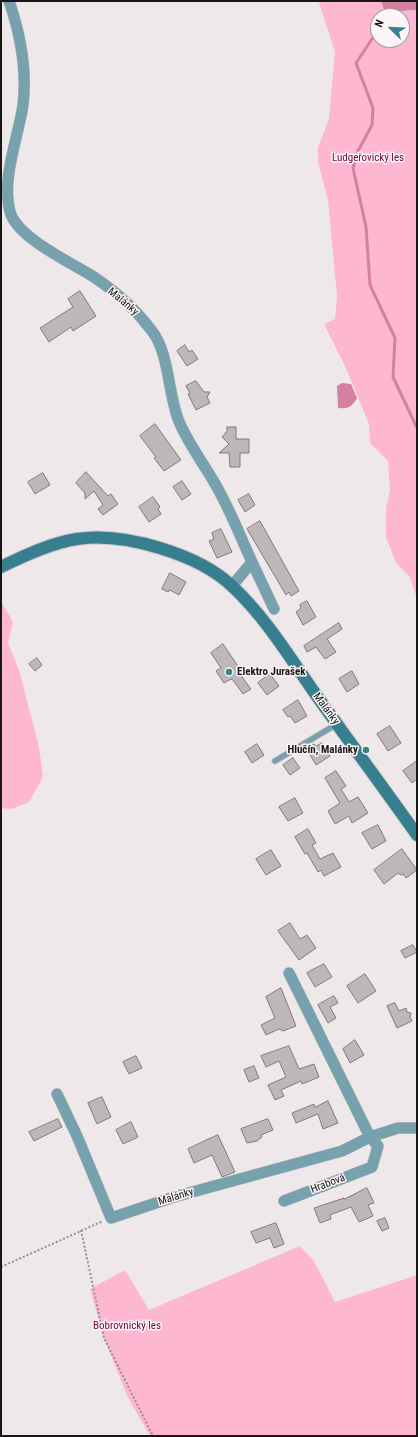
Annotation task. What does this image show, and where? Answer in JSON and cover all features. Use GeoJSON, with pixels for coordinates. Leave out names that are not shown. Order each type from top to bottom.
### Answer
{"type":"FeatureCollection","features":[{"type":"Feature","properties":{"kind":"street","name":"Malánky"},"geometry":{"type":"LineString","coordinates":[[9,1],[18,36],[23,69],[23,103],[8,171],[5,194],[11,216],[27,236],[96,279],[140,316],[153,331],[163,356],[172,399],[183,431],[222,497],[274,609]]}},
{"type":"Feature","properties":{"kind":"street","name":"Malánky"},"geometry":{"type":"LineString","coordinates":[[4,566],[60,543],[85,538],[119,540],[156,548],[185,557],[208,569],[232,586],[262,618],[417,834]]}},
{"type":"Feature","properties":{"kind":"street"},"geometry":{"type":"LineString","coordinates":[[232,586],[252,562]]}},
{"type":"Feature","properties":{"kind":"street"},"geometry":{"type":"LineString","coordinates":[[289,973],[370,1137]]}},
{"type":"Feature","properties":{"kind":"street"},"geometry":{"type":"LineString","coordinates":[[57,1094],[77,1136],[111,1218]]}},
{"type":"Feature","properties":{"kind":"street","name":"Malánky"},"geometry":{"type":"LineString","coordinates":[[111,1218],[181,1195],[342,1151],[370,1137],[398,1128],[417,1128]]}},
{"type":"Feature","properties":{"kind":"street","name":"Hrabová"},"geometry":{"type":"LineString","coordinates":[[284,1201],[372,1167],[378,1146],[370,1137]]}},
{"type":"Feature","properties":{"kind":"lane"},"geometry":{"type":"LineString","coordinates":[[275,761],[337,724]]}},
{"type":"Feature","properties":{"kind":"path"},"geometry":{"type":"LineString","coordinates":[[1,1267],[81,1230],[111,1218]]}},
{"type":"Feature","properties":{"kind":"path"},"geometry":{"type":"LineString","coordinates":[[81,1230],[104,1338],[153,1436]]}},
{"type":"Feature","properties":{"kind":"green space","name":"Ludgeřovický les"},"geometry":{"type":"Polygon","coordinates":[[[322,1],[381,1],[384,8],[370,8],[370,48],[410,48],[410,10],[416,10],[417,7],[417,599],[410,577],[396,563],[386,537],[386,508],[390,491],[388,461],[370,443],[369,424],[345,366],[324,324],[335,319],[337,296],[328,200],[318,162],[318,147],[329,119],[335,52],[319,3],[322,1]]]}},
{"type":"Feature","properties":{"kind":"green space"},"geometry":{"type":"Polygon","coordinates":[[[1,601],[13,622],[8,643],[20,673],[39,747],[43,777],[29,802],[12,809],[1,808],[1,601]]]}},
{"type":"Feature","properties":{"kind":"green space","name":"Bobrovnický les"},"geometry":{"type":"Polygon","coordinates":[[[300,1246],[314,1261],[335,1302],[417,1275],[417,1436],[150,1436],[128,1398],[104,1338],[90,1289],[125,1270],[149,1310],[300,1246]]]}},
{"type":"Feature","properties":{"kind":"shaded area"},"geometry":{"type":"Polygon","coordinates":[[[381,1],[417,1],[416,10],[410,10],[410,8],[384,8],[381,1]]]}},
{"type":"Feature","properties":{"kind":"shaded area"},"geometry":{"type":"Polygon","coordinates":[[[342,383],[351,384],[357,398],[349,407],[338,408],[337,386],[342,383]]]}},
{"type":"Feature","properties":{"kind":"building"},"geometry":{"type":"Polygon","coordinates":[[[80,291],[96,316],[73,331],[71,327],[49,342],[40,328],[73,307],[68,299],[80,291]]]}},
{"type":"Feature","properties":{"kind":"building"},"geometry":{"type":"Polygon","coordinates":[[[185,345],[189,352],[192,350],[198,359],[187,366],[177,351],[185,345]]]}},
{"type":"Feature","properties":{"kind":"building"},"geometry":{"type":"Polygon","coordinates":[[[196,381],[204,392],[210,392],[207,397],[210,403],[196,410],[188,394],[190,393],[186,386],[196,381]]]}},
{"type":"Feature","properties":{"kind":"building"},"geometry":{"type":"Polygon","coordinates":[[[155,424],[181,460],[164,471],[154,458],[156,457],[140,436],[155,424]]]}},
{"type":"Feature","properties":{"kind":"building"},"geometry":{"type":"Polygon","coordinates":[[[227,427],[236,427],[236,439],[249,439],[249,453],[240,453],[240,467],[230,467],[229,453],[219,453],[229,444],[222,437],[227,431],[227,427]]]}},
{"type":"Feature","properties":{"kind":"building"},"geometry":{"type":"Polygon","coordinates":[[[86,472],[108,496],[111,494],[118,504],[103,515],[98,509],[103,505],[94,491],[85,499],[85,493],[76,483],[86,472]]]}},
{"type":"Feature","properties":{"kind":"building"},"geometry":{"type":"Polygon","coordinates":[[[43,473],[50,485],[35,494],[28,482],[43,473]]]}},
{"type":"Feature","properties":{"kind":"building"},"geometry":{"type":"Polygon","coordinates":[[[182,481],[191,494],[182,500],[173,487],[182,481]]]}},
{"type":"Feature","properties":{"kind":"building"},"geometry":{"type":"Polygon","coordinates":[[[249,494],[255,505],[245,512],[238,500],[249,494]]]}},
{"type":"Feature","properties":{"kind":"building"},"geometry":{"type":"Polygon","coordinates":[[[153,497],[160,507],[158,509],[161,514],[149,522],[139,507],[153,497]]]}},
{"type":"Feature","properties":{"kind":"building"},"geometry":{"type":"Polygon","coordinates":[[[260,521],[299,591],[291,596],[289,592],[286,595],[247,529],[260,521]]]}},
{"type":"Feature","properties":{"kind":"building"},"geometry":{"type":"Polygon","coordinates":[[[221,529],[232,552],[217,558],[209,541],[214,539],[212,533],[221,529]]]}},
{"type":"Feature","properties":{"kind":"building"},"geometry":{"type":"Polygon","coordinates":[[[170,573],[186,582],[179,595],[170,590],[168,592],[162,589],[170,573]]]}},
{"type":"Feature","properties":{"kind":"building"},"geometry":{"type":"Polygon","coordinates":[[[307,601],[316,617],[303,625],[296,612],[301,608],[300,605],[307,601]]]}},
{"type":"Feature","properties":{"kind":"building"},"geometry":{"type":"Polygon","coordinates":[[[339,623],[342,629],[327,639],[336,652],[325,659],[316,647],[307,652],[304,646],[339,623]]]}},
{"type":"Feature","properties":{"kind":"building"},"geometry":{"type":"Polygon","coordinates":[[[223,644],[242,672],[239,673],[251,689],[243,694],[233,680],[231,679],[224,683],[216,671],[221,668],[211,653],[223,644]]]}},
{"type":"Feature","properties":{"kind":"building"},"geometry":{"type":"Polygon","coordinates":[[[37,658],[42,665],[35,671],[29,664],[37,658]]]}},
{"type":"Feature","properties":{"kind":"building"},"geometry":{"type":"Polygon","coordinates":[[[352,671],[359,684],[347,692],[339,679],[352,671]]]}},
{"type":"Feature","properties":{"kind":"building"},"geometry":{"type":"Polygon","coordinates":[[[270,674],[279,686],[267,695],[258,683],[270,674]]]}},
{"type":"Feature","properties":{"kind":"building"},"geometry":{"type":"Polygon","coordinates":[[[298,700],[307,716],[295,723],[283,710],[298,700]]]}},
{"type":"Feature","properties":{"kind":"building"},"geometry":{"type":"Polygon","coordinates":[[[390,726],[401,743],[388,751],[377,734],[390,726]]]}},
{"type":"Feature","properties":{"kind":"building"},"geometry":{"type":"Polygon","coordinates":[[[322,743],[330,756],[316,765],[306,748],[314,744],[316,746],[322,743]]]}},
{"type":"Feature","properties":{"kind":"building"},"geometry":{"type":"Polygon","coordinates":[[[257,744],[264,755],[252,763],[245,752],[257,744]]]}},
{"type":"Feature","properties":{"kind":"building"},"geometry":{"type":"Polygon","coordinates":[[[293,758],[300,768],[290,775],[283,765],[293,758]]]}},
{"type":"Feature","properties":{"kind":"building"},"geometry":{"type":"Polygon","coordinates":[[[417,761],[417,779],[412,783],[403,771],[417,761]]]}},
{"type":"Feature","properties":{"kind":"building"},"geometry":{"type":"Polygon","coordinates":[[[336,771],[346,786],[341,789],[349,802],[358,797],[368,813],[352,823],[349,816],[335,824],[328,811],[340,803],[325,778],[336,771]]]}},
{"type":"Feature","properties":{"kind":"building"},"geometry":{"type":"Polygon","coordinates":[[[295,798],[303,813],[288,821],[279,807],[295,798]]]}},
{"type":"Feature","properties":{"kind":"building"},"geometry":{"type":"Polygon","coordinates":[[[378,825],[386,841],[372,849],[362,833],[378,825]]]}},
{"type":"Feature","properties":{"kind":"building"},"geometry":{"type":"Polygon","coordinates":[[[308,829],[316,843],[312,845],[320,859],[333,853],[341,867],[324,876],[321,870],[318,872],[307,853],[305,854],[295,837],[308,829]]]}},
{"type":"Feature","properties":{"kind":"building"},"geometry":{"type":"Polygon","coordinates":[[[402,849],[417,870],[406,878],[403,874],[401,875],[398,873],[384,884],[374,870],[402,849]]]}},
{"type":"Feature","properties":{"kind":"building"},"geometry":{"type":"Polygon","coordinates":[[[271,850],[281,866],[266,875],[256,859],[271,850]]]}},
{"type":"Feature","properties":{"kind":"building"},"geometry":{"type":"Polygon","coordinates":[[[290,923],[300,939],[307,935],[316,948],[299,960],[278,931],[290,923]]]}},
{"type":"Feature","properties":{"kind":"building"},"geometry":{"type":"Polygon","coordinates":[[[413,945],[417,952],[405,958],[401,951],[413,945]]]}},
{"type":"Feature","properties":{"kind":"building"},"geometry":{"type":"Polygon","coordinates":[[[324,964],[332,977],[315,987],[307,973],[324,964]]]}},
{"type":"Feature","properties":{"kind":"building"},"geometry":{"type":"Polygon","coordinates":[[[365,974],[376,991],[358,1003],[347,986],[365,974]]]}},
{"type":"Feature","properties":{"kind":"building"},"geometry":{"type":"Polygon","coordinates":[[[281,988],[296,1026],[283,1031],[279,1029],[266,1035],[261,1025],[275,1018],[266,997],[281,988]]]}},
{"type":"Feature","properties":{"kind":"building"},"geometry":{"type":"Polygon","coordinates":[[[334,996],[338,1003],[330,1007],[336,1018],[328,1023],[318,1005],[334,996]]]}},
{"type":"Feature","properties":{"kind":"building"},"geometry":{"type":"Polygon","coordinates":[[[395,1003],[399,1011],[406,1008],[407,1012],[411,1013],[410,1017],[412,1021],[397,1028],[387,1006],[395,1003]]]}},
{"type":"Feature","properties":{"kind":"building"},"geometry":{"type":"Polygon","coordinates":[[[355,1040],[364,1055],[350,1063],[343,1049],[355,1040]]]}},
{"type":"Feature","properties":{"kind":"building"},"geometry":{"type":"Polygon","coordinates":[[[289,1046],[299,1069],[314,1064],[319,1077],[302,1084],[301,1081],[281,1090],[284,1096],[275,1100],[268,1085],[286,1077],[279,1061],[266,1067],[261,1056],[289,1046]]]}},
{"type":"Feature","properties":{"kind":"building"},"geometry":{"type":"Polygon","coordinates":[[[136,1056],[142,1068],[129,1074],[123,1062],[136,1056]]]}},
{"type":"Feature","properties":{"kind":"building"},"geometry":{"type":"Polygon","coordinates":[[[254,1066],[259,1078],[249,1082],[244,1070],[254,1066]]]}},
{"type":"Feature","properties":{"kind":"building"},"geometry":{"type":"Polygon","coordinates":[[[102,1097],[111,1117],[97,1124],[88,1103],[102,1097]]]}},
{"type":"Feature","properties":{"kind":"building"},"geometry":{"type":"Polygon","coordinates":[[[328,1101],[338,1123],[323,1129],[318,1114],[296,1123],[292,1113],[314,1104],[315,1107],[328,1101]]]}},
{"type":"Feature","properties":{"kind":"building"},"geometry":{"type":"Polygon","coordinates":[[[58,1119],[62,1127],[34,1141],[29,1132],[58,1119]]]}},
{"type":"Feature","properties":{"kind":"building"},"geometry":{"type":"Polygon","coordinates":[[[268,1119],[273,1130],[261,1135],[262,1137],[257,1141],[247,1143],[241,1129],[268,1119]]]}},
{"type":"Feature","properties":{"kind":"building"},"geometry":{"type":"Polygon","coordinates":[[[131,1122],[138,1137],[123,1144],[116,1130],[131,1122]]]}},
{"type":"Feature","properties":{"kind":"building"},"geometry":{"type":"Polygon","coordinates":[[[218,1135],[235,1172],[222,1177],[212,1155],[194,1163],[188,1149],[218,1135]]]}},
{"type":"Feature","properties":{"kind":"building"},"geometry":{"type":"Polygon","coordinates":[[[367,1188],[374,1203],[368,1205],[373,1216],[359,1222],[351,1207],[330,1215],[331,1219],[320,1223],[314,1208],[344,1199],[367,1188]]]}},
{"type":"Feature","properties":{"kind":"building"},"geometry":{"type":"Polygon","coordinates":[[[385,1218],[389,1228],[382,1231],[377,1221],[385,1218]]]}},
{"type":"Feature","properties":{"kind":"building"},"geometry":{"type":"Polygon","coordinates":[[[276,1223],[284,1244],[274,1248],[270,1238],[256,1243],[251,1232],[276,1223]]]}},
{"type":"Feature","properties":{"kind":"waterway"},"geometry":{"type":"LineString","coordinates":[[384,1],[385,8]]}},
{"type":"Feature","properties":{"kind":"waterway"},"geometry":{"type":"LineString","coordinates":[[370,42],[356,63],[373,108],[372,125],[358,151],[353,168],[366,227],[370,285],[395,338],[393,377],[417,428]]}},
{"type":"Feature","properties":{"kind":"place","name":"Elektro Jurašek"},"geometry":{"type":"Point","coordinates":[229,672]}},
{"type":"Feature","properties":{"kind":"place","name":"Hlučín, Malánky"},"geometry":{"type":"Point","coordinates":[366,750]}}]}
